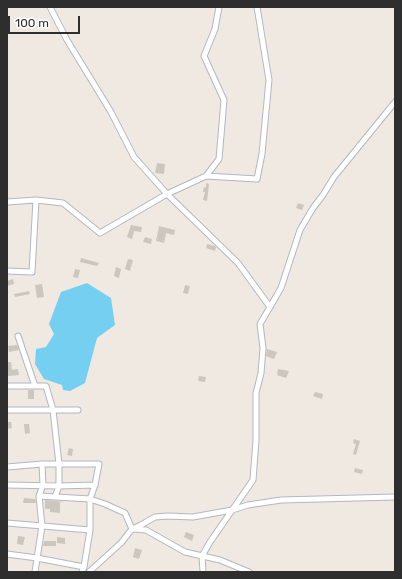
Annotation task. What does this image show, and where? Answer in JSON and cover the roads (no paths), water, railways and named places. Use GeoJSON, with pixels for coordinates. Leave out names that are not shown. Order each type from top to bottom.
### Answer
{"type":"FeatureCollection","features":[{"type":"Feature","properties":{"kind":"street"},"geometry":{"type":"LineString","coordinates":[[50,7],[67,40],[111,112],[134,157],[167,194],[238,263],[270,308]]}},
{"type":"Feature","properties":{"kind":"street"},"geometry":{"type":"LineString","coordinates":[[7,202],[36,200],[63,203],[100,233],[167,194],[206,176],[219,159],[224,100],[204,56],[214,29],[219,7]]}},
{"type":"Feature","properties":{"kind":"street"},"geometry":{"type":"LineString","coordinates":[[206,176],[257,179],[262,154],[269,80],[258,7]]}},
{"type":"Feature","properties":{"kind":"street"},"geometry":{"type":"LineString","coordinates":[[203,572],[202,556],[253,480],[256,440],[256,394],[261,373],[263,348],[260,324],[281,288],[300,230],[313,208],[334,177],[395,102]]}},
{"type":"Feature","properties":{"kind":"street"},"geometry":{"type":"LineString","coordinates":[[7,271],[32,272],[36,200]]}},
{"type":"Feature","properties":{"kind":"street"},"geometry":{"type":"LineString","coordinates":[[18,336],[35,386]]}},
{"type":"Feature","properties":{"kind":"street"},"geometry":{"type":"LineString","coordinates":[[7,386],[46,386],[53,410],[59,464],[59,486],[55,497]]}},
{"type":"Feature","properties":{"kind":"street"},"geometry":{"type":"LineString","coordinates":[[7,410],[78,410]]}},
{"type":"Feature","properties":{"kind":"street"},"geometry":{"type":"LineString","coordinates":[[36,572],[42,526],[39,496],[43,485],[42,464]]}},
{"type":"Feature","properties":{"kind":"street"},"geometry":{"type":"LineString","coordinates":[[7,467],[42,464],[99,464],[96,486],[90,499],[90,530],[83,570],[37,558],[7,554]]}},
{"type":"Feature","properties":{"kind":"street"},"geometry":{"type":"LineString","coordinates":[[7,485],[96,486]]}},
{"type":"Feature","properties":{"kind":"street"},"geometry":{"type":"LineString","coordinates":[[39,496],[90,499],[105,504],[125,513],[132,529]]}},
{"type":"Feature","properties":{"kind":"street"},"geometry":{"type":"LineString","coordinates":[[89,572],[121,543],[132,529],[155,518],[168,516],[193,517],[232,510],[248,505],[281,500],[395,497]]}},
{"type":"Feature","properties":{"kind":"street"},"geometry":{"type":"LineString","coordinates":[[7,523],[90,530]]}},
{"type":"Feature","properties":{"kind":"street"},"geometry":{"type":"LineString","coordinates":[[132,529],[146,530],[185,552],[220,560],[249,572]]}},
{"type":"Feature","properties":{"kind":"water"},"geometry":{"type":"Polygon","coordinates":[[[87,283],[111,298],[115,325],[97,338],[85,383],[70,391],[63,390],[62,385],[44,379],[35,364],[36,349],[46,347],[54,334],[49,324],[61,292],[87,283]]]}}]}
